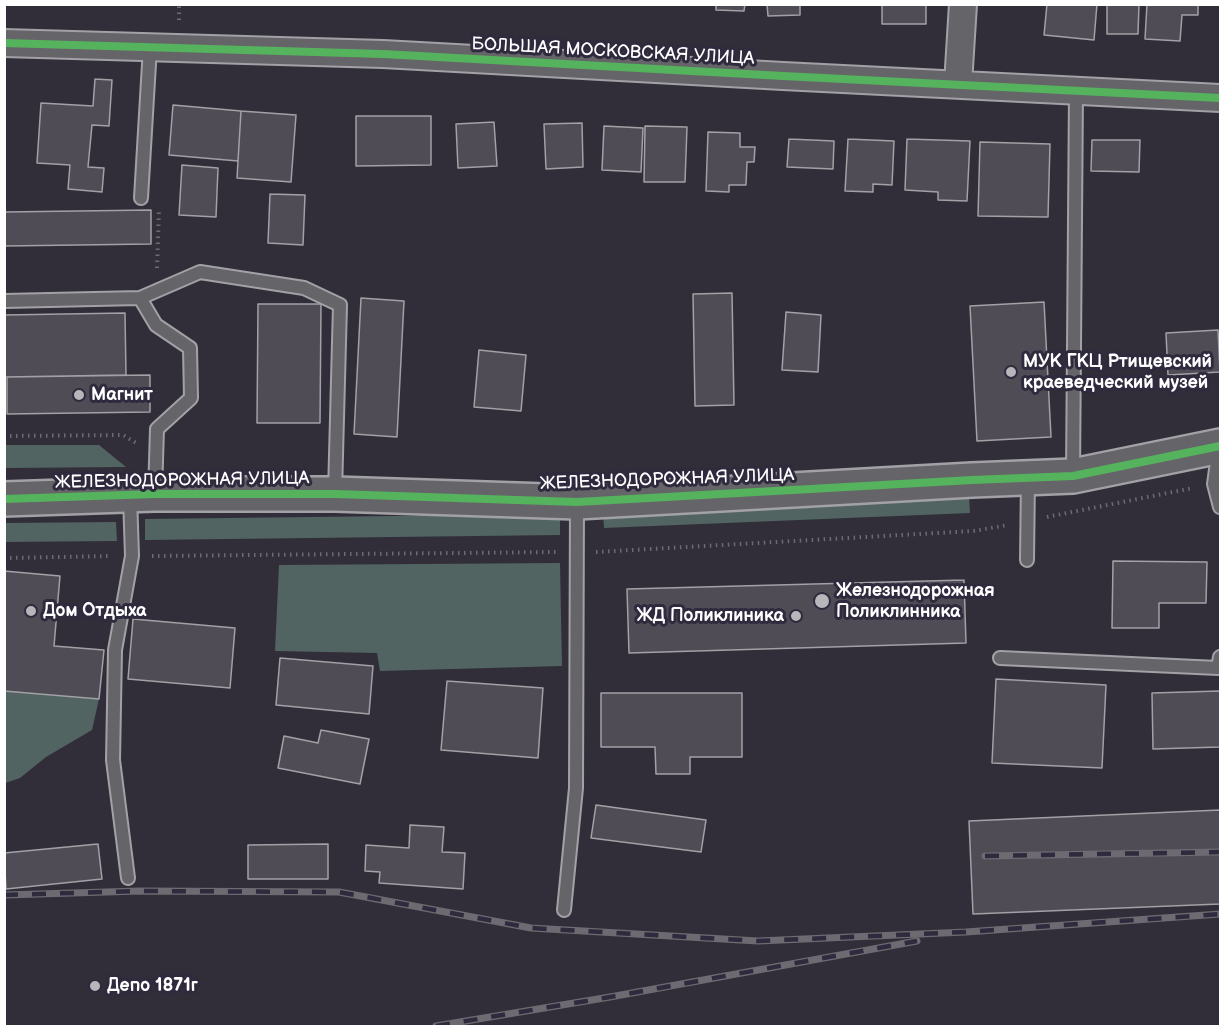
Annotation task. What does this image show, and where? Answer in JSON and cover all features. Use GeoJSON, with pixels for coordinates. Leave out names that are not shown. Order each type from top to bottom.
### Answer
{"type":"FeatureCollection","features":[{"type":"Feature","properties":{"kind":"street"},"geometry":{"type":"LineString","coordinates":[[958,84],[963,4]]}},
{"type":"Feature","properties":{"kind":"street","name":"БОЛЬШАЯ МОСКОВСКАЯ УЛИЦА"},"geometry":{"type":"LineString","coordinates":[[4,43],[383,54],[1221,98]]}},
{"type":"Feature","properties":{"kind":"street","name":"ЖЕЛЕЗНОДОРОЖНАЯ УЛИЦА"},"geometry":{"type":"LineString","coordinates":[[4,499],[143,495],[335,494],[577,502],[1073,476],[1220,446]]}},
{"type":"Feature","properties":{"kind":"lane"},"geometry":{"type":"LineString","coordinates":[[141,198],[150,47]]}},
{"type":"Feature","properties":{"kind":"lane"},"geometry":{"type":"LineString","coordinates":[[1073,476],[1076,92]]}},
{"type":"Feature","properties":{"kind":"lane"},"geometry":{"type":"LineString","coordinates":[[4,301],[140,298],[200,272],[304,288],[340,305],[335,494]]}},
{"type":"Feature","properties":{"kind":"lane"},"geometry":{"type":"LineString","coordinates":[[128,878],[113,760],[115,650],[143,495],[157,457],[157,429],[192,398],[190,348],[156,325],[140,298]]}},
{"type":"Feature","properties":{"kind":"lane"},"geometry":{"type":"LineString","coordinates":[[1220,446],[1214,484],[1221,507]]}},
{"type":"Feature","properties":{"kind":"lane"},"geometry":{"type":"LineString","coordinates":[[1027,560],[1028,477]]}},
{"type":"Feature","properties":{"kind":"lane"},"geometry":{"type":"LineString","coordinates":[[564,909],[576,788],[577,502]]}},
{"type":"Feature","properties":{"kind":"lane"},"geometry":{"type":"LineString","coordinates":[[1000,658],[1218,668],[1221,657]]}},
{"type":"Feature","properties":{"kind":"path"},"geometry":{"type":"LineString","coordinates":[[4,436],[123,435],[157,457]]}},
{"type":"Feature","properties":{"kind":"path"},"geometry":{"type":"LineString","coordinates":[[591,552],[973,531],[1214,484]]}},
{"type":"Feature","properties":{"kind":"path"},"geometry":{"type":"LineString","coordinates":[[4,558],[556,552]]}},
{"type":"Feature","properties":{"kind":"shaded area"},"geometry":{"type":"Polygon","coordinates":[[[5,445],[99,445],[126,467],[5,468],[5,445]]]}},
{"type":"Feature","properties":{"kind":"shaded area"},"geometry":{"type":"Polygon","coordinates":[[[969,497],[970,513],[604,528],[603,511],[969,497]]]}},
{"type":"Feature","properties":{"kind":"shaded area"},"geometry":{"type":"Polygon","coordinates":[[[560,514],[560,535],[145,540],[145,519],[560,514]]]}},
{"type":"Feature","properties":{"kind":"shaded area"},"geometry":{"type":"Polygon","coordinates":[[[116,522],[117,541],[5,542],[5,523],[116,522]]]}},
{"type":"Feature","properties":{"kind":"shaded area"},"geometry":{"type":"Polygon","coordinates":[[[560,563],[562,666],[380,671],[377,653],[275,651],[279,565],[560,563]]]}},
{"type":"Feature","properties":{"kind":"shaded area"},"geometry":{"type":"Polygon","coordinates":[[[4,691],[99,699],[92,730],[46,757],[20,778],[5,783],[4,691]]]}},
{"type":"Feature","properties":{"kind":"building"},"geometry":{"type":"Polygon","coordinates":[[[716,4],[745,4],[744,11],[716,10],[716,4]]]}},
{"type":"Feature","properties":{"kind":"building"},"geometry":{"type":"Polygon","coordinates":[[[767,4],[800,4],[800,15],[768,16],[767,4]]]}},
{"type":"Feature","properties":{"kind":"building"},"geometry":{"type":"Polygon","coordinates":[[[882,4],[926,4],[926,24],[882,24],[882,4]]]}},
{"type":"Feature","properties":{"kind":"building"},"geometry":{"type":"Polygon","coordinates":[[[1047,4],[1097,4],[1094,40],[1044,35],[1047,4]]]}},
{"type":"Feature","properties":{"kind":"building"},"geometry":{"type":"Polygon","coordinates":[[[1107,4],[1139,4],[1138,34],[1107,34],[1107,4]]]}},
{"type":"Feature","properties":{"kind":"building"},"geometry":{"type":"Polygon","coordinates":[[[1147,4],[1198,4],[1198,15],[1182,15],[1180,41],[1145,39],[1147,4]]]}},
{"type":"Feature","properties":{"kind":"building"},"geometry":{"type":"Polygon","coordinates":[[[95,79],[112,80],[109,126],[92,125],[88,167],[104,168],[102,192],[68,189],[70,165],[37,163],[41,103],[93,106],[95,79]]]}},
{"type":"Feature","properties":{"kind":"building"},"geometry":{"type":"Polygon","coordinates":[[[173,105],[241,111],[238,161],[169,155],[173,105]]]}},
{"type":"Feature","properties":{"kind":"building"},"geometry":{"type":"Polygon","coordinates":[[[241,111],[296,115],[291,182],[237,178],[241,111]]]}},
{"type":"Feature","properties":{"kind":"building"},"geometry":{"type":"Polygon","coordinates":[[[356,116],[431,116],[431,165],[356,166],[356,116]]]}},
{"type":"Feature","properties":{"kind":"building"},"geometry":{"type":"Polygon","coordinates":[[[494,122],[497,166],[458,168],[456,124],[494,122]]]}},
{"type":"Feature","properties":{"kind":"building"},"geometry":{"type":"Polygon","coordinates":[[[582,123],[583,167],[546,169],[544,124],[582,123]]]}},
{"type":"Feature","properties":{"kind":"building"},"geometry":{"type":"Polygon","coordinates":[[[604,126],[643,128],[641,172],[602,170],[604,126]]]}},
{"type":"Feature","properties":{"kind":"building"},"geometry":{"type":"Polygon","coordinates":[[[645,126],[687,127],[685,182],[644,182],[645,126]]]}},
{"type":"Feature","properties":{"kind":"building"},"geometry":{"type":"Polygon","coordinates":[[[708,132],[740,133],[740,147],[755,147],[754,162],[747,162],[746,185],[729,185],[729,192],[706,191],[708,132]]]}},
{"type":"Feature","properties":{"kind":"building"},"geometry":{"type":"Polygon","coordinates":[[[789,139],[834,141],[833,169],[787,167],[789,139]]]}},
{"type":"Feature","properties":{"kind":"building"},"geometry":{"type":"Polygon","coordinates":[[[848,139],[894,141],[892,185],[873,184],[873,192],[845,191],[848,139]]]}},
{"type":"Feature","properties":{"kind":"building"},"geometry":{"type":"Polygon","coordinates":[[[907,139],[970,141],[967,201],[938,200],[938,192],[905,190],[907,139]]]}},
{"type":"Feature","properties":{"kind":"building"},"geometry":{"type":"Polygon","coordinates":[[[1092,140],[1140,140],[1139,172],[1091,171],[1092,140]]]}},
{"type":"Feature","properties":{"kind":"building"},"geometry":{"type":"Polygon","coordinates":[[[980,142],[1050,144],[1048,217],[978,216],[980,142]]]}},
{"type":"Feature","properties":{"kind":"building"},"geometry":{"type":"Polygon","coordinates":[[[182,165],[218,168],[216,217],[179,215],[182,165]]]}},
{"type":"Feature","properties":{"kind":"building"},"geometry":{"type":"Polygon","coordinates":[[[270,194],[305,195],[303,245],[268,243],[270,194]]]}},
{"type":"Feature","properties":{"kind":"building"},"geometry":{"type":"Polygon","coordinates":[[[151,210],[151,244],[4,246],[4,212],[151,210]]]}},
{"type":"Feature","properties":{"kind":"building"},"geometry":{"type":"Polygon","coordinates":[[[732,293],[734,405],[695,406],[693,294],[732,293]]]}},
{"type":"Feature","properties":{"kind":"building"},"geometry":{"type":"Polygon","coordinates":[[[361,298],[404,301],[397,437],[354,434],[361,298]]]}},
{"type":"Feature","properties":{"kind":"building","name":"МУК ГКЦ Ртищевский краеведческий музей"},"geometry":{"type":"Polygon","coordinates":[[[1044,302],[1051,437],[977,441],[970,306],[1044,302]]]}},
{"type":"Feature","properties":{"kind":"building"},"geometry":{"type":"Polygon","coordinates":[[[258,304],[321,304],[320,423],[257,423],[258,304]]]}},
{"type":"Feature","properties":{"kind":"building"},"geometry":{"type":"Polygon","coordinates":[[[786,312],[821,315],[818,372],[782,370],[786,312]]]}},
{"type":"Feature","properties":{"kind":"building"},"geometry":{"type":"Polygon","coordinates":[[[125,313],[126,375],[4,377],[4,315],[125,313]]]}},
{"type":"Feature","properties":{"kind":"building"},"geometry":{"type":"Polygon","coordinates":[[[1218,330],[1220,372],[1168,375],[1166,333],[1218,330]]]}},
{"type":"Feature","properties":{"kind":"building"},"geometry":{"type":"Polygon","coordinates":[[[479,350],[526,355],[521,411],[474,407],[479,350]]]}},
{"type":"Feature","properties":{"kind":"building","name":"Магнит"},"geometry":{"type":"Polygon","coordinates":[[[150,375],[150,412],[7,414],[7,377],[150,375]]]}},
{"type":"Feature","properties":{"kind":"building"},"geometry":{"type":"Polygon","coordinates":[[[1113,561],[1207,562],[1206,603],[1159,603],[1159,628],[1112,628],[1113,561]]]}},
{"type":"Feature","properties":{"kind":"building","name":"Дом Отдыха"},"geometry":{"type":"Polygon","coordinates":[[[4,571],[60,576],[54,646],[104,650],[99,699],[4,691],[4,571]]]}},
{"type":"Feature","properties":{"kind":"building","name":"ЖД Поликлиника"},"geometry":{"type":"Polygon","coordinates":[[[964,580],[966,643],[629,653],[627,589],[964,580]]]}},
{"type":"Feature","properties":{"kind":"building"},"geometry":{"type":"Polygon","coordinates":[[[133,619],[235,628],[230,688],[128,679],[133,619]]]}},
{"type":"Feature","properties":{"kind":"building"},"geometry":{"type":"Polygon","coordinates":[[[280,658],[373,666],[369,714],[276,705],[280,658]]]}},
{"type":"Feature","properties":{"kind":"building"},"geometry":{"type":"Polygon","coordinates":[[[996,679],[1106,685],[1102,768],[992,763],[996,679]]]}},
{"type":"Feature","properties":{"kind":"building"},"geometry":{"type":"Polygon","coordinates":[[[447,681],[543,688],[538,758],[441,750],[447,681]]]}},
{"type":"Feature","properties":{"kind":"building"},"geometry":{"type":"Polygon","coordinates":[[[1220,691],[1220,747],[1153,749],[1152,693],[1220,691]]]}},
{"type":"Feature","properties":{"kind":"building"},"geometry":{"type":"Polygon","coordinates":[[[601,693],[742,693],[742,757],[690,757],[690,774],[656,774],[655,747],[601,747],[601,693]]]}},
{"type":"Feature","properties":{"kind":"building"},"geometry":{"type":"Polygon","coordinates":[[[321,730],[369,739],[360,784],[278,768],[284,736],[318,743],[321,730]]]}},
{"type":"Feature","properties":{"kind":"building"},"geometry":{"type":"Polygon","coordinates":[[[596,805],[706,820],[701,852],[591,838],[596,805]]]}},
{"type":"Feature","properties":{"kind":"building"},"geometry":{"type":"Polygon","coordinates":[[[1220,810],[1220,904],[973,914],[969,821],[1220,810]]]}},
{"type":"Feature","properties":{"kind":"building"},"geometry":{"type":"Polygon","coordinates":[[[410,825],[444,827],[442,852],[465,853],[463,889],[379,883],[380,872],[365,871],[366,845],[409,848],[410,825]]]}},
{"type":"Feature","properties":{"kind":"building"},"geometry":{"type":"Polygon","coordinates":[[[98,844],[102,879],[6,889],[4,853],[98,844]]]}},
{"type":"Feature","properties":{"kind":"building"},"geometry":{"type":"Polygon","coordinates":[[[328,844],[328,879],[248,879],[248,845],[328,844]]]}},
{"type":"Feature","properties":{"kind":"railway"},"geometry":{"type":"LineString","coordinates":[[985,856],[1220,852]]}},
{"type":"Feature","properties":{"kind":"railway"},"geometry":{"type":"LineString","coordinates":[[4,895],[140,891],[339,892],[531,928],[758,941],[966,932],[1220,914]]}},
{"type":"Feature","properties":{"kind":"railway"},"geometry":{"type":"LineString","coordinates":[[436,1026],[917,941]]}},
{"type":"Feature","properties":{"kind":"cycle path"},"geometry":{"type":"LineString","coordinates":[[4,43],[383,54],[1220,98]]}},
{"type":"Feature","properties":{"kind":"cycle path"},"geometry":{"type":"LineString","coordinates":[[4,499],[155,494],[335,494],[577,502],[1073,476],[1220,446]]}},
{"type":"Feature","properties":{"kind":"place","name":"МУК ГКЦ Ртищевский краеведческий музей"},"geometry":{"type":"Point","coordinates":[1011,372]}},
{"type":"Feature","properties":{"kind":"place","name":"Магнит"},"geometry":{"type":"Point","coordinates":[79,395]}},
{"type":"Feature","properties":{"kind":"place","name":"Железнодорожная Поликлинника"},"geometry":{"type":"Point","coordinates":[822,601]}},
{"type":"Feature","properties":{"kind":"place","name":"Дом Отдыха"},"geometry":{"type":"Point","coordinates":[31,611]}},
{"type":"Feature","properties":{"kind":"place","name":"ЖД Поликлиника"},"geometry":{"type":"Point","coordinates":[796,616]}},
{"type":"Feature","properties":{"kind":"place","name":"Депо 1871г"},"geometry":{"type":"Point","coordinates":[95,986]}}]}
